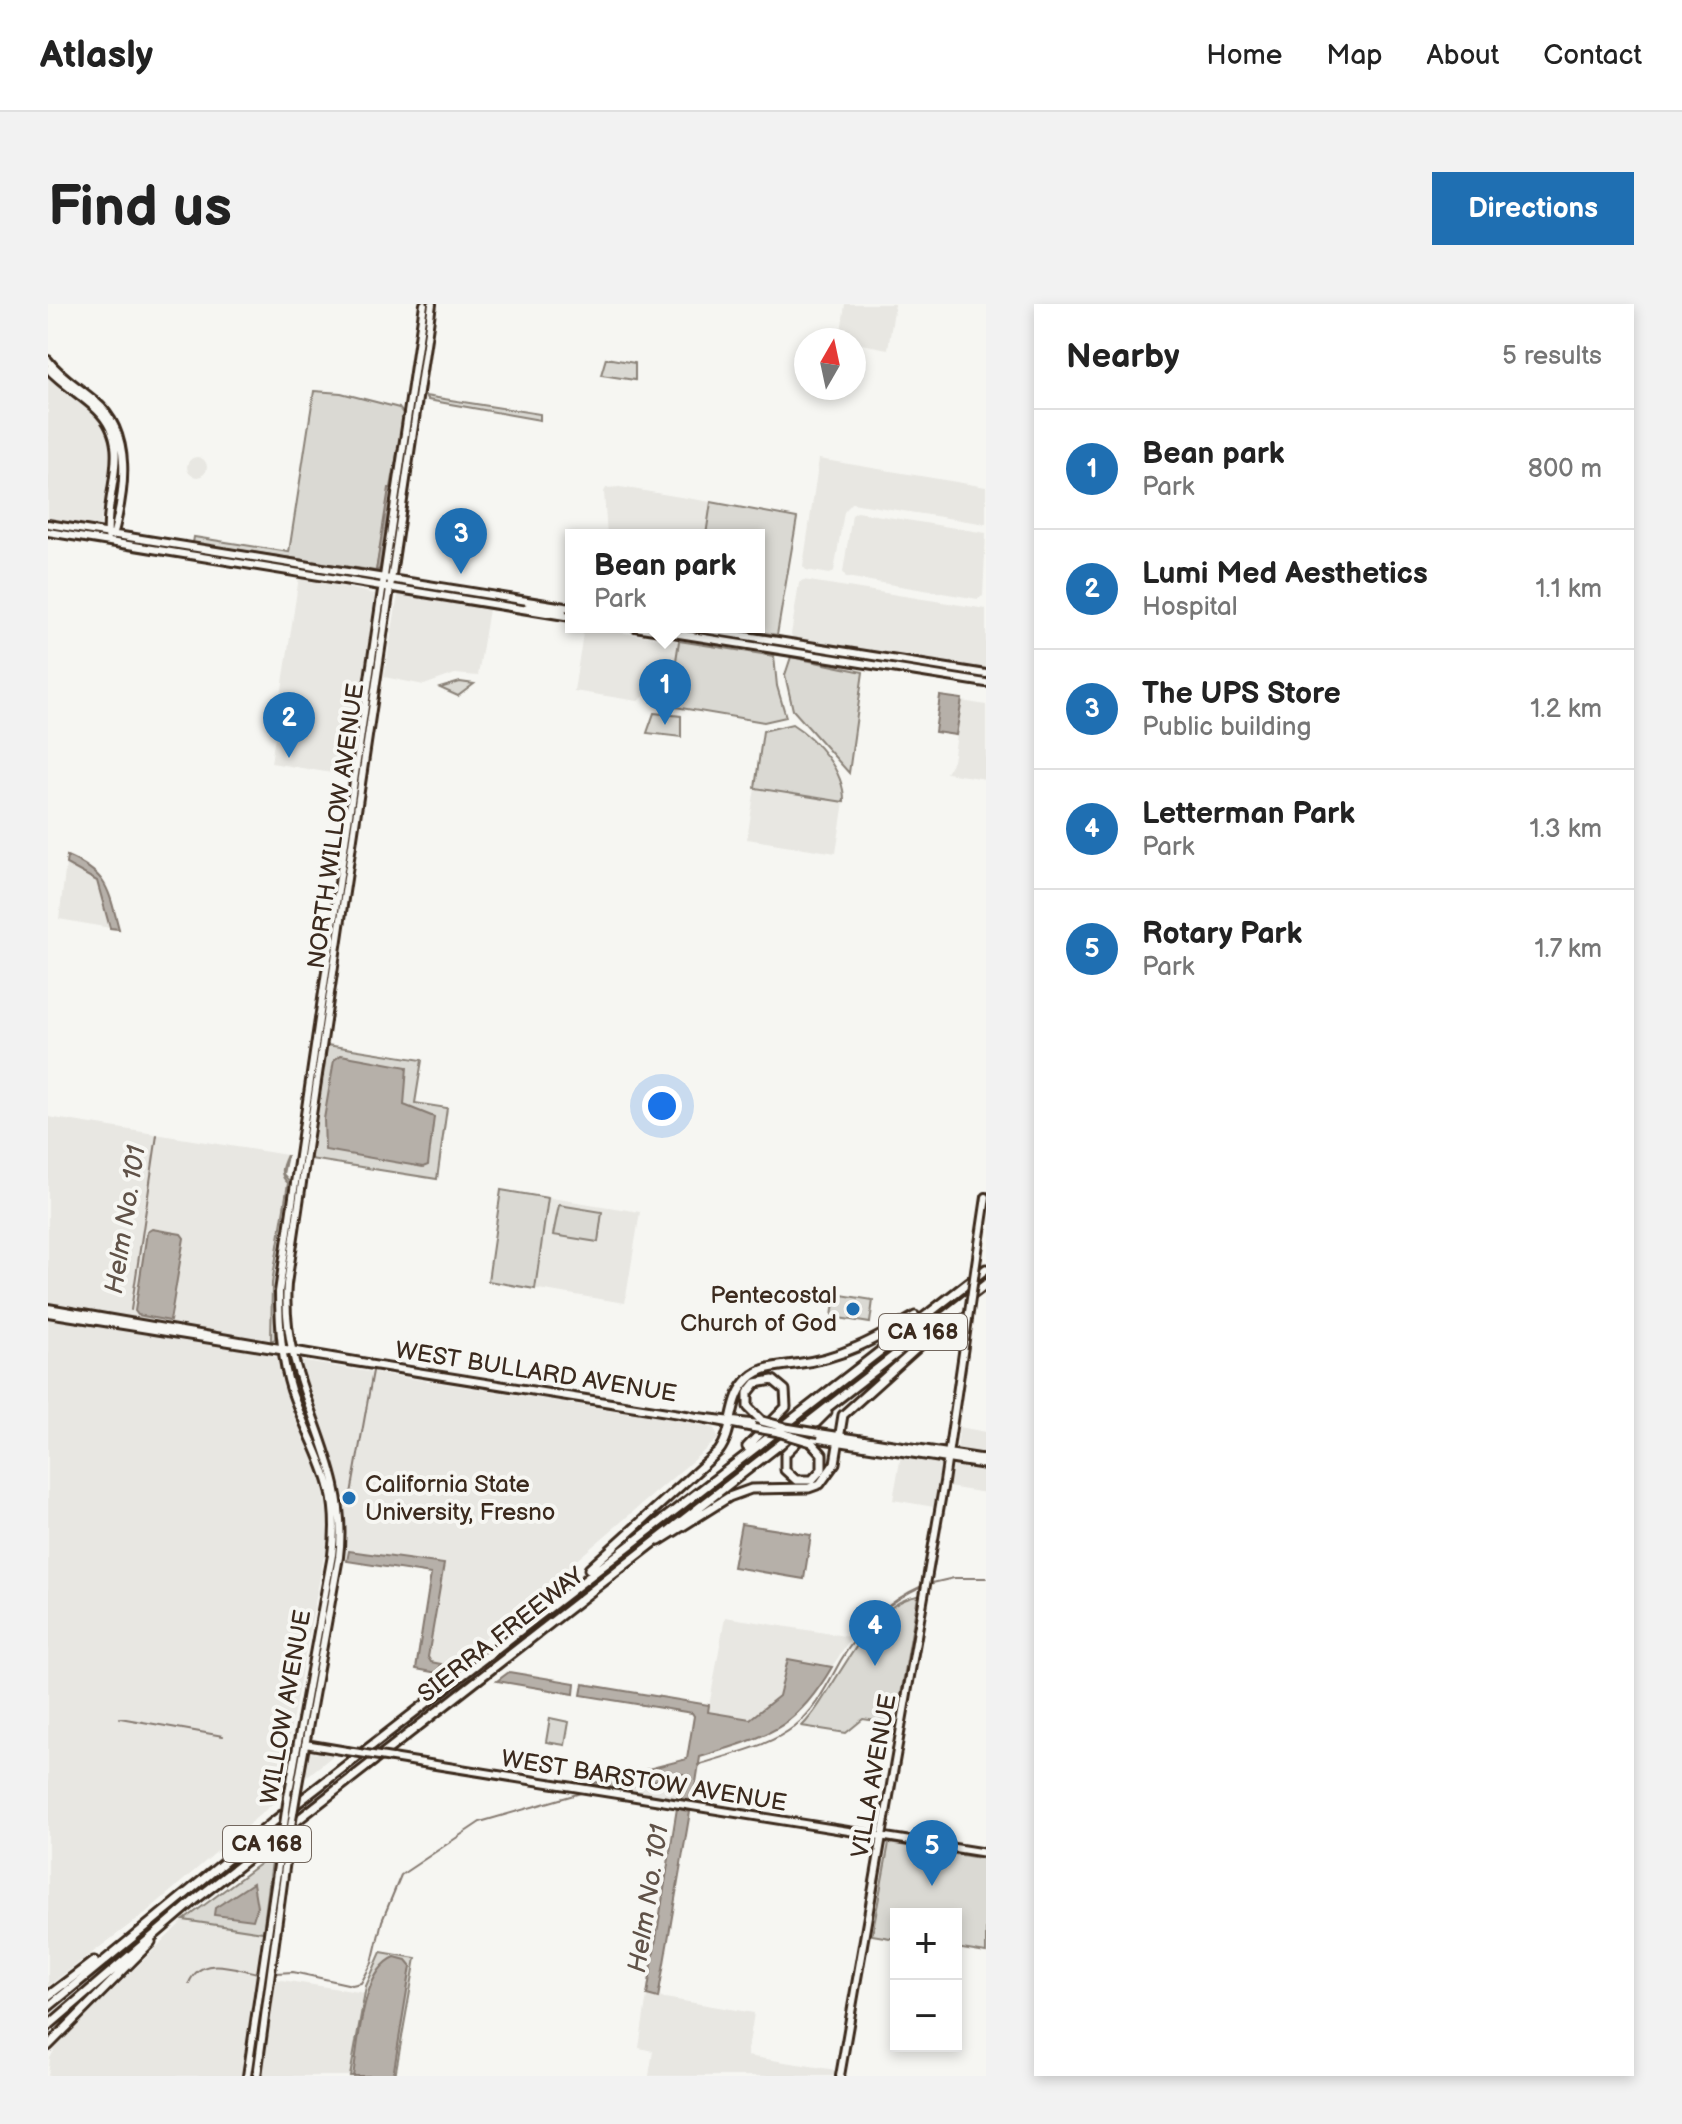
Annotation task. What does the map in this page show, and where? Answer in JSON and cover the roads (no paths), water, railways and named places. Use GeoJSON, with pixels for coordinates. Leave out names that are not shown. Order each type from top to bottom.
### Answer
{"type":"FeatureCollection","features":[{"type":"Feature","properties":{"kind":"highway","name":"SIERRA FREEWAY"},"geometry":{"type":"LineString","coordinates":[[48,2007],[110,1953],[560,1597],[986,1269]]}},
{"type":"Feature","properties":{"kind":"highway","name":"SIERRA FREEWAY"},"geometry":{"type":"LineString","coordinates":[[48,2027],[195,1900],[986,1285]]}},
{"type":"Feature","properties":{"kind":"highway"},"geometry":{"type":"LineString","coordinates":[[650,1544],[664,1539],[729,1497],[751,1489],[809,1488],[820,1484],[835,1463],[840,1421],[849,1407],[986,1285]]}},
{"type":"Feature","properties":{"kind":"highway"},"geometry":{"type":"LineString","coordinates":[[560,1597],[719,1451],[732,1422],[740,1389],[757,1372],[832,1358],[867,1344],[941,1301]]}},
{"type":"Feature","properties":{"kind":"highway"},"geometry":{"type":"LineString","coordinates":[[712,1479],[784,1411],[787,1394],[773,1380],[756,1383],[748,1393],[748,1407],[758,1424],[781,1430],[814,1438],[822,1454],[822,1469],[812,1480],[796,1480],[785,1470],[785,1454],[861,1380]]}},
{"type":"Feature","properties":{"kind":"highway"},"geometry":{"type":"LineString","coordinates":[[48,2046],[195,1900]]}},
{"type":"Feature","properties":{"kind":"highway"},"geometry":{"type":"LineString","coordinates":[[48,1996],[110,1953]]}},
{"type":"Feature","properties":{"kind":"main road"},"geometry":{"type":"LineString","coordinates":[[401,491],[403,450],[424,304]]}},
{"type":"Feature","properties":{"kind":"main road","name":"NORTH WILLOW AVENUE"},"geometry":{"type":"LineString","coordinates":[[291,1351],[286,1298],[387,579],[432,304]]}},
{"type":"Feature","properties":{"kind":"main road"},"geometry":{"type":"LineString","coordinates":[[422,318],[425,323],[422,371]]}},
{"type":"Feature","properties":{"kind":"main road"},"geometry":{"type":"LineString","coordinates":[[48,360],[102,408],[114,423],[123,468],[110,533]]}},
{"type":"Feature","properties":{"kind":"main road"},"geometry":{"type":"LineString","coordinates":[[48,369],[105,420],[119,445],[109,542]]}},
{"type":"Feature","properties":{"kind":"main road","name":"NORTH WILLOW AVENUE"},"geometry":{"type":"LineString","coordinates":[[387,579],[398,533],[401,491]]}},
{"type":"Feature","properties":{"kind":"main road"},"geometry":{"type":"LineString","coordinates":[[48,524],[387,579],[565,612]]}},
{"type":"Feature","properties":{"kind":"main road"},"geometry":{"type":"LineString","coordinates":[[48,532],[386,588],[565,612]]}},
{"type":"Feature","properties":{"kind":"main road","name":"NORTH WILLOW AVENUE"},"geometry":{"type":"LineString","coordinates":[[282,1349],[279,1292],[386,588]]}},
{"type":"Feature","properties":{"kind":"main road"},"geometry":{"type":"LineString","coordinates":[[673,633],[986,683]]}},
{"type":"Feature","properties":{"kind":"main road"},"geometry":{"type":"LineString","coordinates":[[728,633],[986,674]]}},
{"type":"Feature","properties":{"kind":"main road"},"geometry":{"type":"LineString","coordinates":[[870,664],[874,660],[943,667]]}},
{"type":"Feature","properties":{"kind":"main road"},"geometry":{"type":"LineString","coordinates":[[350,816],[350,852]]}},
{"type":"Feature","properties":{"kind":"main road"},"geometry":{"type":"LineString","coordinates":[[296,1179],[297,1217]]}},
{"type":"Feature","properties":{"kind":"main road","name":"VILLA AVENUE"},"geometry":{"type":"LineString","coordinates":[[840,2076],[948,1456],[986,1197]]}},
{"type":"Feature","properties":{"kind":"main road","name":"WEST BULLARD AVENUE"},"geometry":{"type":"LineString","coordinates":[[48,1310],[698,1417],[758,1424]]}},
{"type":"Feature","properties":{"kind":"main road","name":"WILLOW AVENUE"},"geometry":{"type":"LineString","coordinates":[[256,2076],[335,1521],[326,1469],[296,1403],[282,1349]]}},
{"type":"Feature","properties":{"kind":"main road","name":"WILLOW AVENUE"},"geometry":{"type":"LineString","coordinates":[[247,2076],[288,1797],[339,1557],[341,1523],[334,1474],[299,1385],[291,1351]]}},
{"type":"Feature","properties":{"kind":"main road"},"geometry":{"type":"LineString","coordinates":[[814,1438],[895,1445],[986,1465]]}},
{"type":"Feature","properties":{"kind":"main road"},"geometry":{"type":"LineString","coordinates":[[838,1439],[864,1446],[986,1459]]}},
{"type":"Feature","properties":{"kind":"main road"},"geometry":{"type":"LineString","coordinates":[[864,1446],[895,1445]]}},
{"type":"Feature","properties":{"kind":"main road","name":"WEST BARSTOW AVENUE"},"geometry":{"type":"LineString","coordinates":[[301,1743],[986,1853]]}},
{"type":"Feature","properties":{"kind":"main road"},"geometry":{"type":"LineString","coordinates":[[268,1939],[273,1962]]}},
{"type":"Feature","properties":{"kind":"main road"},"geometry":{"type":"LineString","coordinates":[[261,1992],[260,2031],[263,2037]]}},
{"type":"Feature","properties":{"kind":"main road"},"geometry":{"type":"LineString","coordinates":[[253,2046],[257,2052],[256,2076]]}},
{"type":"Feature","properties":{"kind":"waterway","name":"Helm No. 101"},"geometry":{"type":"LineString","coordinates":[[131,1310],[157,1135]]}},
{"type":"Feature","properties":{"kind":"waterway","name":"Helm No. 101"},"geometry":{"type":"LineString","coordinates":[[349,1505],[373,1371]]}},
{"type":"Feature","properties":{"kind":"waterway"},"geometry":{"type":"LineString","coordinates":[[928,1584],[954,1578],[986,1578]]}},
{"type":"Feature","properties":{"kind":"waterway"},"geometry":{"type":"LineString","coordinates":[[698,1765],[761,1745],[795,1726],[816,1703],[866,1626],[898,1599],[922,1586]]}},
{"type":"Feature","properties":{"kind":"waterway"},"geometry":{"type":"LineString","coordinates":[[120,1718],[223,1736]]}},
{"type":"Feature","properties":{"kind":"waterway"},"geometry":{"type":"LineString","coordinates":[[276,1973],[293,1972],[352,1985],[361,1983],[372,1963],[382,1921],[401,1875],[480,1822],[581,1793]]}},
{"type":"Feature","properties":{"kind":"waterway"},"geometry":{"type":"LineString","coordinates":[[189,1983],[194,1974],[210,1966],[258,1973]]}},
{"type":"Feature","properties":{"kind":"place","name":"The UPS Store"},"geometry":{"type":"Point","coordinates":[461,574]}},
{"type":"Feature","properties":{"kind":"place","name":"Bean park"},"geometry":{"type":"Point","coordinates":[665,725]}},
{"type":"Feature","properties":{"kind":"place","name":"Lumi Med Aesthetics"},"geometry":{"type":"Point","coordinates":[289,758]}},
{"type":"Feature","properties":{"kind":"place","name":"Pentecostal Church of God"},"geometry":{"type":"Point","coordinates":[853,1309]}},
{"type":"Feature","properties":{"kind":"place","name":"California State University, Fresno"},"geometry":{"type":"Point","coordinates":[349,1498]}},
{"type":"Feature","properties":{"kind":"place","name":"Letterman Park"},"geometry":{"type":"Point","coordinates":[875,1666]}},
{"type":"Feature","properties":{"kind":"place","name":"Rotary Park"},"geometry":{"type":"Point","coordinates":[932,1886]}}]}
